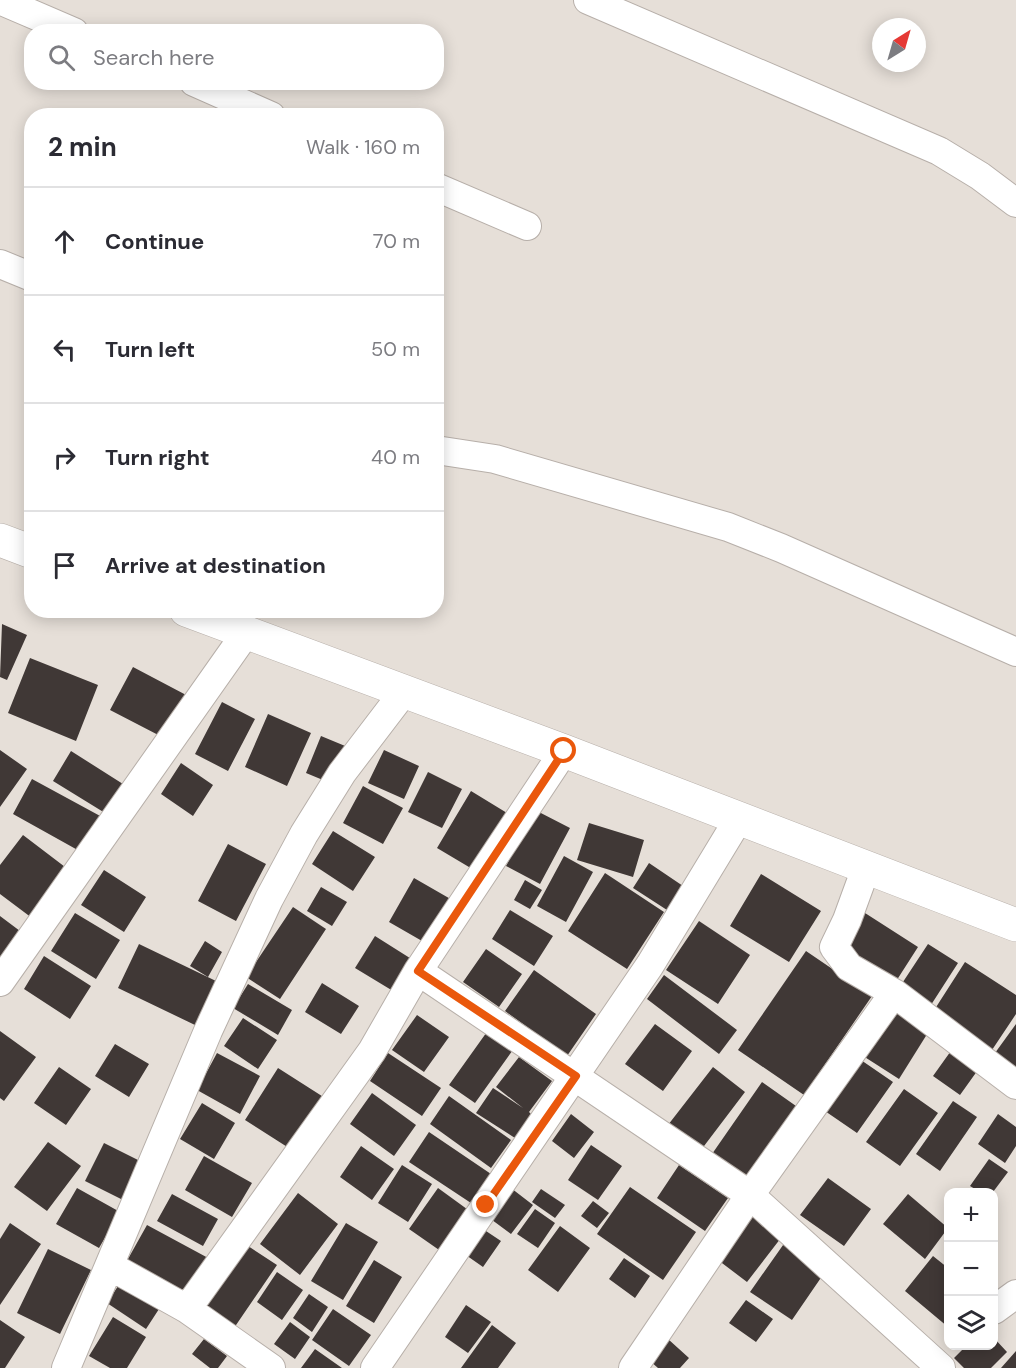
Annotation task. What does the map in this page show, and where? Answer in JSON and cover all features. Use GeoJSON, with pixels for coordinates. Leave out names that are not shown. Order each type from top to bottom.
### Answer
{"type":"FeatureCollection","features":[{"type":"Feature","properties":{"kind":"highway"},"geometry":{"type":"LineString","coordinates":[[0,540],[24,549]]}},
{"type":"Feature","properties":{"kind":"highway"},"geometry":{"type":"LineString","coordinates":[[207,618],[403,693],[564,751],[738,820],[1016,925]]}},
{"type":"Feature","properties":{"kind":"street"},"geometry":{"type":"LineString","coordinates":[[588,0],[939,151],[980,176],[1016,203]]}},
{"type":"Feature","properties":{"kind":"street"},"geometry":{"type":"LineString","coordinates":[[4,2],[55,24]]}},
{"type":"Feature","properties":{"kind":"street"},"geometry":{"type":"LineString","coordinates":[[202,90],[217,105],[232,108]]}},
{"type":"Feature","properties":{"kind":"street"},"geometry":{"type":"LineString","coordinates":[[444,190],[527,226]]}},
{"type":"Feature","properties":{"kind":"street"},"geometry":{"type":"LineString","coordinates":[[0,264],[24,274]]}},
{"type":"Feature","properties":{"kind":"street"},"geometry":{"type":"LineString","coordinates":[[444,451],[495,459],[728,527],[792,552],[1016,652]]}},
{"type":"Feature","properties":{"kind":"street"},"geometry":{"type":"LineString","coordinates":[[0,982],[246,633]]}},
{"type":"Feature","properties":{"kind":"street"},"geometry":{"type":"LineString","coordinates":[[66,1368],[208,1031],[269,899],[304,834],[342,773],[403,693]]}},
{"type":"Feature","properties":{"kind":"street"},"geometry":{"type":"LineString","coordinates":[[187,1310],[372,1051],[418,971],[564,751]]}},
{"type":"Feature","properties":{"kind":"street"},"geometry":{"type":"LineString","coordinates":[[375,1368],[650,966],[738,820]]}},
{"type":"Feature","properties":{"kind":"street"},"geometry":{"type":"LineString","coordinates":[[866,868],[847,920],[834,947],[849,967],[894,993],[1016,1085]]}},
{"type":"Feature","properties":{"kind":"street"},"geometry":{"type":"LineString","coordinates":[[418,971],[750,1195],[934,1359]]}},
{"type":"Feature","properties":{"kind":"street"},"geometry":{"type":"LineString","coordinates":[[633,1368],[750,1195],[894,993]]}},
{"type":"Feature","properties":{"kind":"street"},"geometry":{"type":"LineString","coordinates":[[110,1266],[187,1310],[271,1368]]}},
{"type":"Feature","properties":{"kind":"street"},"geometry":{"type":"LineString","coordinates":[[998,1307],[1016,1294]]}},
{"type":"Feature","properties":{"kind":"building"},"geometry":{"type":"Polygon","coordinates":[[[2,624],[27,635],[7,680],[0,677],[2,624]]]}},
{"type":"Feature","properties":{"kind":"building"},"geometry":{"type":"Polygon","coordinates":[[[30,658],[98,685],[76,741],[8,713],[30,658]]]}},
{"type":"Feature","properties":{"kind":"building"},"geometry":{"type":"Polygon","coordinates":[[[133,667],[188,696],[166,739],[110,710],[133,667]]]}},
{"type":"Feature","properties":{"kind":"building"},"geometry":{"type":"Polygon","coordinates":[[[222,702],[255,719],[228,771],[195,754],[222,702]]]}},
{"type":"Feature","properties":{"kind":"building"},"geometry":{"type":"Polygon","coordinates":[[[268,714],[311,733],[287,786],[245,767],[268,714]]]}},
{"type":"Feature","properties":{"kind":"building"},"geometry":{"type":"Polygon","coordinates":[[[321,736],[350,748],[335,785],[306,773],[321,736]]]}},
{"type":"Feature","properties":{"kind":"building"},"geometry":{"type":"Polygon","coordinates":[[[0,750],[27,769],[0,807],[0,750]]]}},
{"type":"Feature","properties":{"kind":"building"},"geometry":{"type":"Polygon","coordinates":[[[384,750],[419,766],[404,799],[368,783],[384,750]]]}},
{"type":"Feature","properties":{"kind":"building"},"geometry":{"type":"Polygon","coordinates":[[[71,751],[123,784],[105,813],[53,781],[71,751]]]}},
{"type":"Feature","properties":{"kind":"building"},"geometry":{"type":"Polygon","coordinates":[[[181,763],[213,785],[193,816],[161,794],[181,763]]]}},
{"type":"Feature","properties":{"kind":"building"},"geometry":{"type":"Polygon","coordinates":[[[428,772],[462,789],[442,828],[408,812],[428,772]]]}},
{"type":"Feature","properties":{"kind":"building"},"geometry":{"type":"Polygon","coordinates":[[[32,779],[102,817],[83,853],[13,814],[32,779]]]}},
{"type":"Feature","properties":{"kind":"building"},"geometry":{"type":"Polygon","coordinates":[[[363,786],[403,808],[383,844],[343,823],[363,786]]]}},
{"type":"Feature","properties":{"kind":"building"},"geometry":{"type":"Polygon","coordinates":[[[471,791],[507,813],[474,870],[437,848],[471,791]]]}},
{"type":"Feature","properties":{"kind":"building"},"geometry":{"type":"Polygon","coordinates":[[[535,810],[570,828],[540,884],[506,866],[535,810]]]}},
{"type":"Feature","properties":{"kind":"building"},"geometry":{"type":"Polygon","coordinates":[[[589,823],[644,840],[633,877],[577,860],[589,823]]]}},
{"type":"Feature","properties":{"kind":"building"},"geometry":{"type":"Polygon","coordinates":[[[333,831],[375,857],[353,891],[312,864],[333,831]]]}},
{"type":"Feature","properties":{"kind":"building"},"geometry":{"type":"Polygon","coordinates":[[[23,835],[69,870],[32,918],[0,894],[0,865],[23,835]]]}},
{"type":"Feature","properties":{"kind":"building"},"geometry":{"type":"Polygon","coordinates":[[[228,844],[266,864],[236,921],[198,901],[228,844]]]}},
{"type":"Feature","properties":{"kind":"building"},"geometry":{"type":"Polygon","coordinates":[[[564,856],[593,872],[566,922],[537,906],[564,856]]]}},
{"type":"Feature","properties":{"kind":"building"},"geometry":{"type":"Polygon","coordinates":[[[649,863],[683,886],[667,910],[633,888],[649,863]]]}},
{"type":"Feature","properties":{"kind":"building"},"geometry":{"type":"Polygon","coordinates":[[[104,870],[146,897],[124,932],[81,905],[104,870]]]}},
{"type":"Feature","properties":{"kind":"building"},"geometry":{"type":"Polygon","coordinates":[[[605,873],[664,912],[627,969],[568,931],[605,873]]]}},
{"type":"Feature","properties":{"kind":"building"},"geometry":{"type":"Polygon","coordinates":[[[761,874],[821,911],[789,962],[730,926],[761,874]]]}},
{"type":"Feature","properties":{"kind":"building"},"geometry":{"type":"Polygon","coordinates":[[[414,878],[454,901],[429,945],[389,922],[414,878]]]}},
{"type":"Feature","properties":{"kind":"building"},"geometry":{"type":"Polygon","coordinates":[[[525,880],[542,890],[530,909],[514,900],[525,880]]]}},
{"type":"Feature","properties":{"kind":"building"},"geometry":{"type":"Polygon","coordinates":[[[321,887],[347,902],[332,926],[307,911],[321,887]]]}},
{"type":"Feature","properties":{"kind":"building"},"geometry":{"type":"Polygon","coordinates":[[[293,907],[326,929],[280,999],[246,977],[293,907]]]}},
{"type":"Feature","properties":{"kind":"building"},"geometry":{"type":"Polygon","coordinates":[[[510,910],[553,936],[534,966],[492,939],[510,910]]]}},
{"type":"Feature","properties":{"kind":"building"},"geometry":{"type":"Polygon","coordinates":[[[75,913],[120,940],[96,979],[51,951],[75,913]]]}},
{"type":"Feature","properties":{"kind":"building"},"geometry":{"type":"Polygon","coordinates":[[[865,913],[918,947],[893,986],[840,951],[865,913]]]}},
{"type":"Feature","properties":{"kind":"building"},"geometry":{"type":"Polygon","coordinates":[[[0,916],[24,934],[0,958],[0,916]]]}},
{"type":"Feature","properties":{"kind":"building"},"geometry":{"type":"Polygon","coordinates":[[[699,921],[750,955],[718,1004],[666,970],[699,921]]]}},
{"type":"Feature","properties":{"kind":"building"},"geometry":{"type":"Polygon","coordinates":[[[375,936],[413,960],[393,991],[355,968],[375,936]]]}},
{"type":"Feature","properties":{"kind":"building"},"geometry":{"type":"Polygon","coordinates":[[[205,941],[222,952],[208,977],[190,966],[205,941]]]}},
{"type":"Feature","properties":{"kind":"building"},"geometry":{"type":"Polygon","coordinates":[[[139,944],[216,981],[195,1025],[118,988],[139,944]]]}},
{"type":"Feature","properties":{"kind":"building"},"geometry":{"type":"Polygon","coordinates":[[[928,944],[958,963],[929,1008],[899,988],[928,944]]]}},
{"type":"Feature","properties":{"kind":"building"},"geometry":{"type":"Polygon","coordinates":[[[486,949],[522,974],[499,1007],[463,982],[486,949]]]}},
{"type":"Feature","properties":{"kind":"building"},"geometry":{"type":"Polygon","coordinates":[[[806,951],[872,996],[804,1095],[738,1050],[806,951]]]}},
{"type":"Feature","properties":{"kind":"building"},"geometry":{"type":"Polygon","coordinates":[[[44,956],[91,986],[70,1019],[24,989],[44,956]]]}},
{"type":"Feature","properties":{"kind":"building"},"geometry":{"type":"Polygon","coordinates":[[[965,962],[1016,995],[1016,1014],[990,1053],[931,1015],[965,962]]]}},
{"type":"Feature","properties":{"kind":"building"},"geometry":{"type":"Polygon","coordinates":[[[534,970],[596,1014],[567,1056],[505,1011],[534,970]]]}},
{"type":"Feature","properties":{"kind":"building"},"geometry":{"type":"Polygon","coordinates":[[[664,975],[737,1030],[719,1054],[647,999],[664,975]]]}},
{"type":"Feature","properties":{"kind":"building"},"geometry":{"type":"Polygon","coordinates":[[[322,983],[359,1006],[341,1034],[305,1012],[322,983]]]}},
{"type":"Feature","properties":{"kind":"building"},"geometry":{"type":"Polygon","coordinates":[[[248,984],[292,1010],[278,1035],[233,1008],[248,984]]]}},
{"type":"Feature","properties":{"kind":"building"},"geometry":{"type":"Polygon","coordinates":[[[890,1006],[929,1031],[899,1079],[860,1054],[890,1006]]]}},
{"type":"Feature","properties":{"kind":"building"},"geometry":{"type":"Polygon","coordinates":[[[417,1015],[449,1037],[424,1072],[392,1050],[417,1015]]]}},
{"type":"Feature","properties":{"kind":"building"},"geometry":{"type":"Polygon","coordinates":[[[243,1018],[277,1040],[258,1069],[224,1046],[243,1018]]]}},
{"type":"Feature","properties":{"kind":"building"},"geometry":{"type":"Polygon","coordinates":[[[655,1024],[692,1051],[663,1091],[625,1064],[655,1024]]]}},
{"type":"Feature","properties":{"kind":"building"},"geometry":{"type":"Polygon","coordinates":[[[1016,1024],[1016,1068],[995,1053],[1016,1024]]]}},
{"type":"Feature","properties":{"kind":"building"},"geometry":{"type":"Polygon","coordinates":[[[489,1029],[515,1047],[475,1103],[449,1085],[489,1029]]]}},
{"type":"Feature","properties":{"kind":"building"},"geometry":{"type":"Polygon","coordinates":[[[0,1031],[36,1057],[4,1101],[0,1098],[0,1031]]]}},
{"type":"Feature","properties":{"kind":"building"},"geometry":{"type":"Polygon","coordinates":[[[115,1044],[149,1064],[129,1097],[95,1076],[115,1044]]]}},
{"type":"Feature","properties":{"kind":"building"},"geometry":{"type":"Polygon","coordinates":[[[953,1048],[980,1067],[960,1095],[933,1076],[953,1048]]]}},
{"type":"Feature","properties":{"kind":"building"},"geometry":{"type":"Polygon","coordinates":[[[217,1053],[260,1076],[240,1114],[197,1090],[217,1053]]]}},
{"type":"Feature","properties":{"kind":"building"},"geometry":{"type":"Polygon","coordinates":[[[388,1053],[441,1088],[422,1116],[370,1081],[388,1053]]]}},
{"type":"Feature","properties":{"kind":"building"},"geometry":{"type":"Polygon","coordinates":[[[519,1057],[552,1081],[529,1112],[531,1114],[515,1138],[476,1113],[493,1088],[523,1108],[496,1087],[519,1057]]]}},
{"type":"Feature","properties":{"kind":"building"},"geometry":{"type":"Polygon","coordinates":[[[858,1058],[893,1082],[857,1133],[822,1109],[858,1058]]]}},
{"type":"Feature","properties":{"kind":"building"},"geometry":{"type":"Polygon","coordinates":[[[59,1067],[91,1089],[66,1125],[34,1103],[59,1067]]]}},
{"type":"Feature","properties":{"kind":"building"},"geometry":{"type":"Polygon","coordinates":[[[713,1067],[745,1092],[701,1150],[668,1125],[713,1067]]]}},
{"type":"Feature","properties":{"kind":"building"},"geometry":{"type":"Polygon","coordinates":[[[278,1068],[325,1098],[292,1150],[245,1120],[278,1068]]]}},
{"type":"Feature","properties":{"kind":"building"},"geometry":{"type":"Polygon","coordinates":[[[762,1082],[796,1106],[746,1178],[712,1154],[762,1082]]]}},
{"type":"Feature","properties":{"kind":"building"},"geometry":{"type":"Polygon","coordinates":[[[904,1089],[938,1113],[900,1166],[866,1142],[904,1089]]]}},
{"type":"Feature","properties":{"kind":"building"},"geometry":{"type":"Polygon","coordinates":[[[372,1093],[416,1125],[394,1156],[350,1124],[372,1093]]]}},
{"type":"Feature","properties":{"kind":"building"},"geometry":{"type":"Polygon","coordinates":[[[449,1096],[511,1140],[491,1168],[430,1124],[449,1096]]]}},
{"type":"Feature","properties":{"kind":"building"},"geometry":{"type":"Polygon","coordinates":[[[953,1101],[977,1117],[940,1171],[916,1154],[953,1101]]]}},
{"type":"Feature","properties":{"kind":"building"},"geometry":{"type":"Polygon","coordinates":[[[202,1103],[235,1123],[214,1159],[180,1139],[202,1103]]]}},
{"type":"Feature","properties":{"kind":"building"},"geometry":{"type":"Polygon","coordinates":[[[571,1114],[594,1132],[574,1158],[552,1141],[571,1114]]]}},
{"type":"Feature","properties":{"kind":"building"},"geometry":{"type":"Polygon","coordinates":[[[998,1114],[1016,1127],[1016,1146],[1005,1163],[978,1144],[998,1114]]]}},
{"type":"Feature","properties":{"kind":"building"},"geometry":{"type":"Polygon","coordinates":[[[429,1132],[491,1174],[471,1203],[409,1162],[429,1132]]]}},
{"type":"Feature","properties":{"kind":"building"},"geometry":{"type":"Polygon","coordinates":[[[48,1142],[81,1166],[47,1211],[14,1187],[48,1142]]]}},
{"type":"Feature","properties":{"kind":"building"},"geometry":{"type":"Polygon","coordinates":[[[104,1143],[142,1162],[123,1200],[85,1181],[104,1143]]]}},
{"type":"Feature","properties":{"kind":"building"},"geometry":{"type":"Polygon","coordinates":[[[591,1145],[622,1166],[598,1200],[568,1180],[591,1145]]]}},
{"type":"Feature","properties":{"kind":"building"},"geometry":{"type":"Polygon","coordinates":[[[361,1146],[394,1169],[372,1200],[340,1177],[361,1146]]]}},
{"type":"Feature","properties":{"kind":"building"},"geometry":{"type":"Polygon","coordinates":[[[204,1156],[252,1183],[232,1217],[185,1190],[204,1156]]]}},
{"type":"Feature","properties":{"kind":"building"},"geometry":{"type":"Polygon","coordinates":[[[989,1159],[1008,1172],[996,1188],[970,1186],[989,1159]]]}},
{"type":"Feature","properties":{"kind":"building"},"geometry":{"type":"Polygon","coordinates":[[[402,1165],[432,1184],[408,1222],[378,1203],[402,1165]]]}},
{"type":"Feature","properties":{"kind":"building"},"geometry":{"type":"Polygon","coordinates":[[[679,1165],[728,1198],[705,1231],[657,1198],[679,1165]]]}},
{"type":"Feature","properties":{"kind":"building"},"geometry":{"type":"Polygon","coordinates":[[[828,1178],[871,1209],[844,1246],[800,1215],[828,1178]]]}},
{"type":"Feature","properties":{"kind":"building"},"geometry":{"type":"Polygon","coordinates":[[[507,1185],[533,1205],[511,1234],[484,1214],[507,1185]]]}},
{"type":"Feature","properties":{"kind":"building"},"geometry":{"type":"Polygon","coordinates":[[[630,1187],[696,1232],[663,1280],[597,1234],[630,1187]]]}},
{"type":"Feature","properties":{"kind":"building"},"geometry":{"type":"Polygon","coordinates":[[[77,1188],[120,1212],[99,1248],[56,1224],[77,1188]]]}},
{"type":"Feature","properties":{"kind":"building"},"geometry":{"type":"Polygon","coordinates":[[[438,1188],[471,1212],[442,1252],[409,1229],[438,1188]]]}},
{"type":"Feature","properties":{"kind":"building"},"geometry":{"type":"Polygon","coordinates":[[[541,1189],[565,1205],[555,1218],[532,1202],[541,1189]]]}},
{"type":"Feature","properties":{"kind":"building"},"geometry":{"type":"Polygon","coordinates":[[[298,1193],[338,1224],[300,1275],[260,1244],[298,1193]]]}},
{"type":"Feature","properties":{"kind":"building"},"geometry":{"type":"Polygon","coordinates":[[[172,1194],[218,1219],[203,1246],[157,1221],[172,1194]]]}},
{"type":"Feature","properties":{"kind":"building"},"geometry":{"type":"Polygon","coordinates":[[[908,1194],[944,1225],[944,1233],[925,1259],[883,1224],[908,1194]]]}},
{"type":"Feature","properties":{"kind":"building"},"geometry":{"type":"Polygon","coordinates":[[[593,1201],[609,1213],[597,1228],[581,1216],[593,1201]]]}},
{"type":"Feature","properties":{"kind":"building"},"geometry":{"type":"Polygon","coordinates":[[[535,1209],[555,1223],[538,1248],[517,1234],[535,1209]]]}},
{"type":"Feature","properties":{"kind":"building"},"geometry":{"type":"Polygon","coordinates":[[[755,1212],[784,1234],[747,1282],[718,1260],[755,1212]]]}},
{"type":"Feature","properties":{"kind":"building"},"geometry":{"type":"Polygon","coordinates":[[[10,1223],[41,1244],[0,1305],[0,1239],[10,1223]]]}},
{"type":"Feature","properties":{"kind":"building"},"geometry":{"type":"Polygon","coordinates":[[[346,1223],[378,1242],[343,1300],[311,1281],[346,1223]]]}},
{"type":"Feature","properties":{"kind":"building"},"geometry":{"type":"Polygon","coordinates":[[[147,1225],[210,1259],[188,1301],[124,1266],[147,1225]]]}},
{"type":"Feature","properties":{"kind":"building"},"geometry":{"type":"Polygon","coordinates":[[[560,1226],[590,1248],[558,1292],[528,1270],[560,1226]]]}},
{"type":"Feature","properties":{"kind":"building"},"geometry":{"type":"Polygon","coordinates":[[[480,1227],[501,1241],[483,1267],[463,1253],[480,1227]]]}},
{"type":"Feature","properties":{"kind":"building"},"geometry":{"type":"Polygon","coordinates":[[[788,1238],[829,1266],[792,1320],[750,1292],[788,1238]]]}},
{"type":"Feature","properties":{"kind":"building"},"geometry":{"type":"Polygon","coordinates":[[[245,1244],[277,1265],[234,1328],[202,1306],[245,1244]]]}},
{"type":"Feature","properties":{"kind":"building"},"geometry":{"type":"Polygon","coordinates":[[[48,1249],[91,1270],[60,1334],[17,1313],[48,1249]]]}},
{"type":"Feature","properties":{"kind":"building"},"geometry":{"type":"Polygon","coordinates":[[[933,1256],[944,1265],[944,1324],[905,1291],[933,1256]]]}},
{"type":"Feature","properties":{"kind":"building"},"geometry":{"type":"Polygon","coordinates":[[[624,1258],[650,1276],[635,1298],[609,1279],[624,1258]]]}},
{"type":"Feature","properties":{"kind":"building"},"geometry":{"type":"Polygon","coordinates":[[[374,1260],[402,1277],[374,1323],[346,1306],[374,1260]]]}},
{"type":"Feature","properties":{"kind":"building"},"geometry":{"type":"Polygon","coordinates":[[[277,1272],[303,1290],[282,1320],[257,1302],[277,1272]]]}},
{"type":"Feature","properties":{"kind":"building"},"geometry":{"type":"Polygon","coordinates":[[[120,1283],[159,1309],[146,1329],[107,1303],[120,1283]]]}},
{"type":"Feature","properties":{"kind":"building"},"geometry":{"type":"Polygon","coordinates":[[[309,1294],[328,1307],[312,1332],[293,1318],[309,1294]]]}},
{"type":"Feature","properties":{"kind":"building"},"geometry":{"type":"Polygon","coordinates":[[[746,1300],[773,1319],[756,1342],[729,1323],[746,1300]]]}},
{"type":"Feature","properties":{"kind":"building"},"geometry":{"type":"Polygon","coordinates":[[[466,1305],[491,1322],[468,1353],[445,1337],[466,1305]]]}},
{"type":"Feature","properties":{"kind":"building"},"geometry":{"type":"Polygon","coordinates":[[[333,1309],[371,1335],[349,1366],[312,1340],[333,1309]]]}},
{"type":"Feature","properties":{"kind":"building"},"geometry":{"type":"Polygon","coordinates":[[[113,1317],[146,1337],[127,1368],[110,1368],[89,1356],[113,1317]]]}},
{"type":"Feature","properties":{"kind":"building"},"geometry":{"type":"Polygon","coordinates":[[[0,1320],[25,1337],[5,1368],[0,1368],[0,1320]]]}},
{"type":"Feature","properties":{"kind":"building"},"geometry":{"type":"Polygon","coordinates":[[[290,1322],[310,1337],[295,1359],[274,1344],[290,1322]]]}},
{"type":"Feature","properties":{"kind":"building"},"geometry":{"type":"Polygon","coordinates":[[[492,1325],[516,1343],[498,1368],[461,1368],[492,1325]]]}},
{"type":"Feature","properties":{"kind":"building"},"geometry":{"type":"Polygon","coordinates":[[[204,1339],[227,1356],[218,1368],[210,1368],[192,1354],[204,1339]]]}},
{"type":"Feature","properties":{"kind":"building"},"geometry":{"type":"Polygon","coordinates":[[[668,1339],[689,1358],[680,1368],[658,1368],[650,1361],[668,1339]]]}},
{"type":"Feature","properties":{"kind":"building"},"geometry":{"type":"Polygon","coordinates":[[[998,1342],[1007,1352],[991,1368],[964,1368],[954,1358],[962,1350],[998,1350],[998,1342]]]}},
{"type":"Feature","properties":{"kind":"building"},"geometry":{"type":"Polygon","coordinates":[[[315,1349],[342,1368],[301,1368],[315,1349]]]}},
{"type":"Feature","properties":{"kind":"building"},"geometry":{"type":"Polygon","coordinates":[[[1016,1351],[1016,1368],[1001,1368],[1016,1351]]]}},
{"type":"Feature","properties":{"kind":"route"},"geometry":{"type":"LineString","coordinates":[[486,1205],[576,1076],[418,971],[564,751]]}}]}
